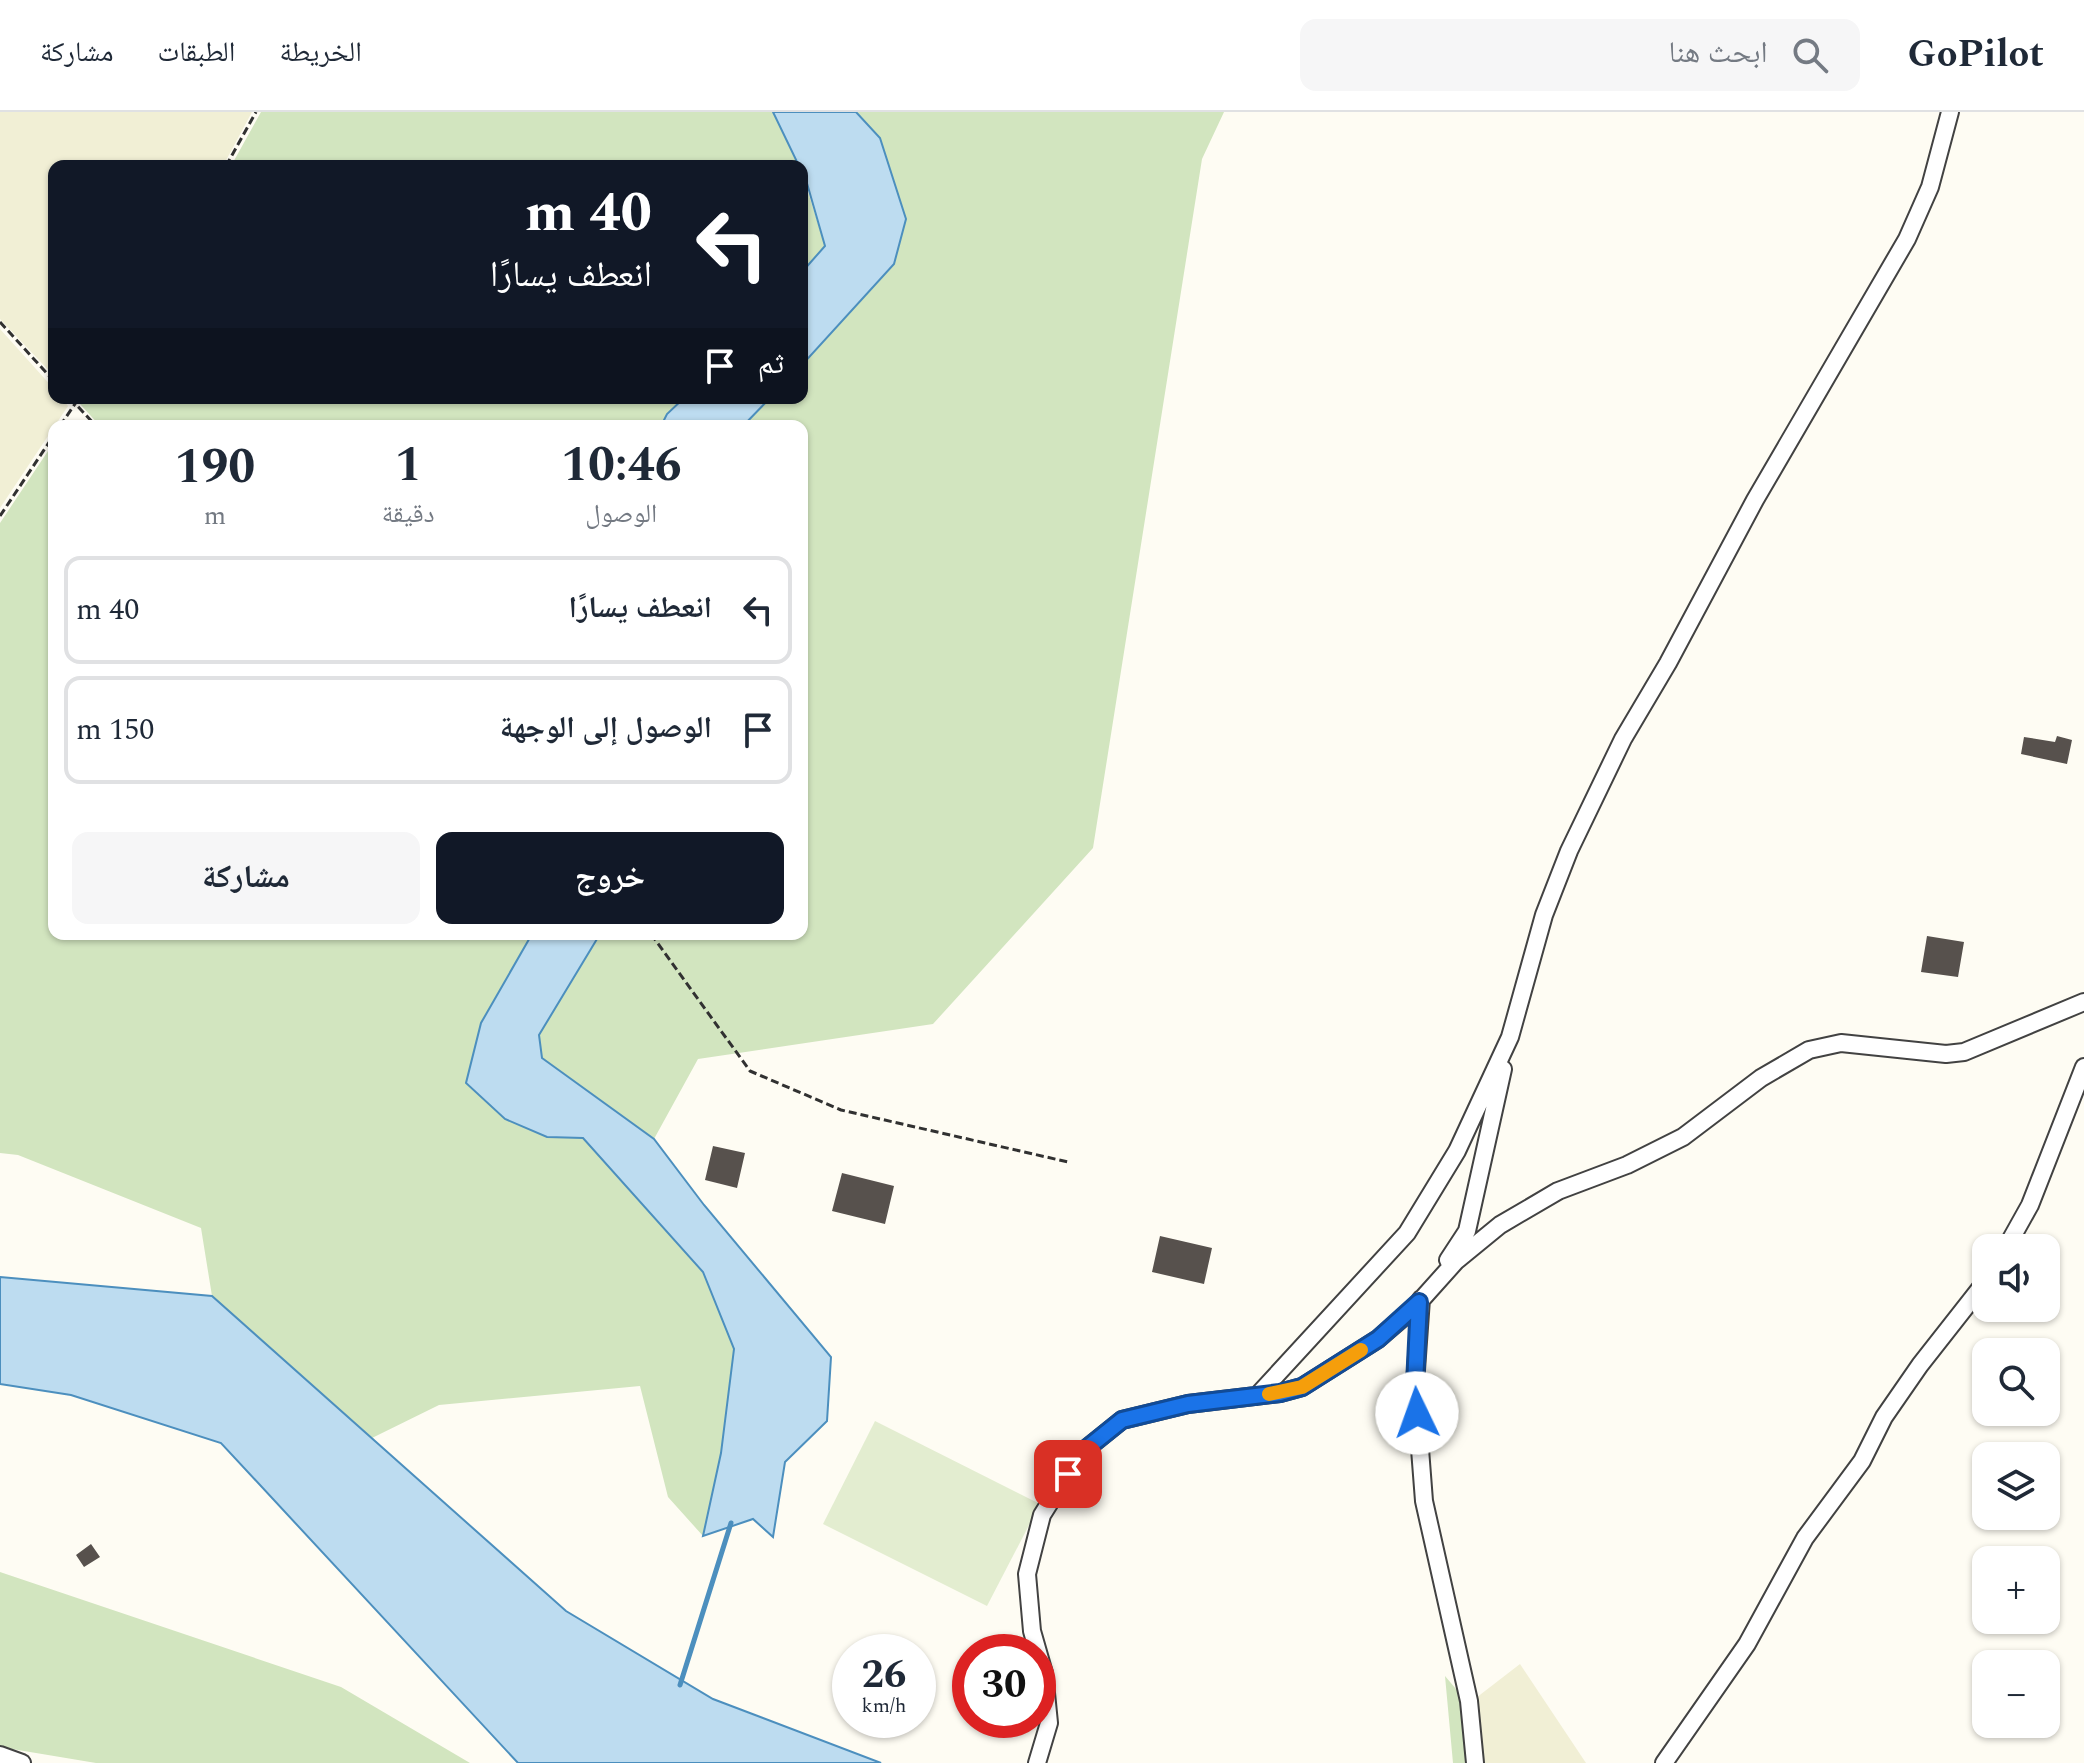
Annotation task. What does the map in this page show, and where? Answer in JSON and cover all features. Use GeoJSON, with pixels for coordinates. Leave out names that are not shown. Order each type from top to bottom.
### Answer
{"type":"FeatureCollection","features":[{"type":"Feature","properties":{"kind":"street"},"geometry":{"type":"LineString","coordinates":[[1475,1763],[1469,1701],[1424,1501],[1415,1384],[1419,1302],[1467,1231],[1510,1037],[1544,915],[1569,851],[1623,739],[1668,663],[1755,500],[1907,239],[1930,187],[1950,112]]}},
{"type":"Feature","properties":{"kind":"street"},"geometry":{"type":"LineString","coordinates":[[1037,1763],[1049,1723],[1044,1673],[1032,1631],[1027,1574],[1042,1515],[1081,1453],[1122,1420],[1188,1404],[1302,1387],[1378,1339],[1419,1302],[1456,1261],[1500,1225],[1558,1191],[1627,1165],[1683,1137],[1761,1078],[1809,1050],[1841,1043],[1946,1054],[1964,1052],[2084,1002]]}},
{"type":"Feature","properties":{"kind":"street"},"geometry":{"type":"LineString","coordinates":[[1257,1396],[1407,1233],[1457,1151],[1510,1037]]}},
{"type":"Feature","properties":{"kind":"street"},"geometry":{"type":"LineString","coordinates":[[2014,1234],[2030,1205],[2084,1067]]}},
{"type":"Feature","properties":{"kind":"street"},"geometry":{"type":"LineString","coordinates":[[1664,1763],[1747,1644],[1805,1538],[1862,1461],[1884,1417],[1972,1299]]}},
{"type":"Feature","properties":{"kind":"street"},"geometry":{"type":"LineString","coordinates":[[0,1755],[22,1763]]}},
{"type":"Feature","properties":{"kind":"path"},"geometry":{"type":"LineString","coordinates":[[229,160],[256,112]]}},
{"type":"Feature","properties":{"kind":"path"},"geometry":{"type":"LineString","coordinates":[[0,322],[48,374]]}},
{"type":"Feature","properties":{"kind":"path"},"geometry":{"type":"LineString","coordinates":[[64,420],[75,404],[90,420]]}},
{"type":"Feature","properties":{"kind":"path"},"geometry":{"type":"LineString","coordinates":[[0,516],[48,444]]}},
{"type":"Feature","properties":{"kind":"path"},"geometry":{"type":"LineString","coordinates":[[655,940],[750,1071],[841,1110],[1068,1162]]}},
{"type":"Feature","properties":{"kind":"shaded area"},"geometry":{"type":"Polygon","coordinates":[[[0,112],[252,112],[226,160],[48,160],[48,370],[0,319],[0,112]]]}},
{"type":"Feature","properties":{"kind":"shaded area"},"geometry":{"type":"Polygon","coordinates":[[[0,329],[48,382],[48,404],[68,406],[59,420],[48,420],[48,436],[0,508],[0,329]]]}},
{"type":"Feature","properties":{"kind":"shaded area"},"geometry":{"type":"Polygon","coordinates":[[[1520,1664],[1586,1763],[1479,1763],[1472,1701],[1520,1664]]]}},
{"type":"Feature","properties":{"kind":"green space"},"geometry":{"type":"Polygon","coordinates":[[[261,112],[773,112],[796,160],[234,160],[261,112]]]}},
{"type":"Feature","properties":{"kind":"green space"},"geometry":{"type":"Polygon","coordinates":[[[856,112],[1224,112],[1202,159],[1093,848],[933,1024],[698,1059],[654,1139],[542,1058],[539,1035],[596,940],[808,940],[808,420],[749,420],[764,404],[808,404],[808,358],[894,264],[880,139],[856,112]]]}},
{"type":"Feature","properties":{"kind":"green space"},"geometry":{"type":"Polygon","coordinates":[[[808,192],[825,246],[808,265],[808,192]]]}},
{"type":"Feature","properties":{"kind":"green space"},"geometry":{"type":"Polygon","coordinates":[[[80,404],[678,404],[664,420],[95,420],[80,404]]]}},
{"type":"Feature","properties":{"kind":"green space"},"geometry":{"type":"Polygon","coordinates":[[[48,451],[48,940],[529,940],[481,1023],[547,1137],[583,1137],[703,1272],[734,1349],[721,1453],[703,1536],[668,1497],[640,1386],[439,1405],[372,1438],[212,1296],[201,1228],[18,1155],[0,1153],[0,523],[48,451]]]}},
{"type":"Feature","properties":{"kind":"green space"},"geometry":{"type":"Polygon","coordinates":[[[875,1421],[1040,1504],[987,1606],[823,1524],[875,1421]]]}},
{"type":"Feature","properties":{"kind":"green space"},"geometry":{"type":"Polygon","coordinates":[[[0,1572],[341,1687],[470,1763],[96,1763],[0,1747],[0,1572]]]}},
{"type":"Feature","properties":{"kind":"green space"},"geometry":{"type":"Polygon","coordinates":[[[1445,1676],[1467,1702],[1473,1763],[1453,1763],[1445,1676]]]}},
{"type":"Feature","properties":{"kind":"water"},"geometry":{"type":"Polygon","coordinates":[[[773,112],[856,112],[880,138],[906,219],[894,264],[808,358],[808,265],[825,246],[808,187],[808,160],[796,160],[773,112]]]}},
{"type":"Feature","properties":{"kind":"water"},"geometry":{"type":"Polygon","coordinates":[[[678,404],[764,404],[749,420],[664,420],[678,404]]]}},
{"type":"Feature","properties":{"kind":"water"},"geometry":{"type":"Polygon","coordinates":[[[529,940],[596,940],[539,1035],[542,1058],[654,1139],[704,1205],[831,1357],[827,1421],[785,1462],[773,1537],[753,1519],[703,1536],[721,1453],[734,1349],[703,1272],[583,1138],[547,1137],[505,1119],[466,1083],[481,1023],[529,940]]]}},
{"type":"Feature","properties":{"kind":"water"},"geometry":{"type":"Polygon","coordinates":[[[0,1277],[212,1296],[566,1611],[713,1699],[881,1763],[518,1763],[221,1443],[71,1395],[0,1384],[0,1277]]]}},
{"type":"Feature","properties":{"kind":"building"},"geometry":{"type":"Polygon","coordinates":[[[2057,736],[2072,740],[2067,764],[2021,754],[2024,737],[2055,742],[2057,736]]]}},
{"type":"Feature","properties":{"kind":"building"},"geometry":{"type":"Polygon","coordinates":[[[1927,936],[1964,942],[1958,977],[1921,972],[1927,936]]]}},
{"type":"Feature","properties":{"kind":"building"},"geometry":{"type":"Polygon","coordinates":[[[713,1146],[745,1153],[737,1188],[705,1180],[713,1146]]]}},
{"type":"Feature","properties":{"kind":"building"},"geometry":{"type":"Polygon","coordinates":[[[842,1173],[894,1186],[885,1224],[832,1211],[842,1173]]]}},
{"type":"Feature","properties":{"kind":"building"},"geometry":{"type":"Polygon","coordinates":[[[1160,1236],[1212,1248],[1204,1284],[1152,1272],[1160,1236]]]}},
{"type":"Feature","properties":{"kind":"building"},"geometry":{"type":"Polygon","coordinates":[[[91,1544],[100,1557],[84,1567],[76,1555],[91,1544]]]}},
{"type":"Feature","properties":{"kind":"waterway"},"geometry":{"type":"LineString","coordinates":[[680,1685],[731,1523]]}},
{"type":"Feature","properties":{"kind":"slow traffic"},"geometry":{"type":"LineString","coordinates":[[1269,1394],[1302,1387],[1361,1350]]}},
{"type":"Feature","properties":{"kind":"route"},"geometry":{"type":"LineString","coordinates":[[1068,1474],[1081,1453],[1122,1420],[1188,1404],[1227,1401],[1302,1387],[1378,1339],[1419,1302],[1415,1384],[1417,1413]]}}]}
